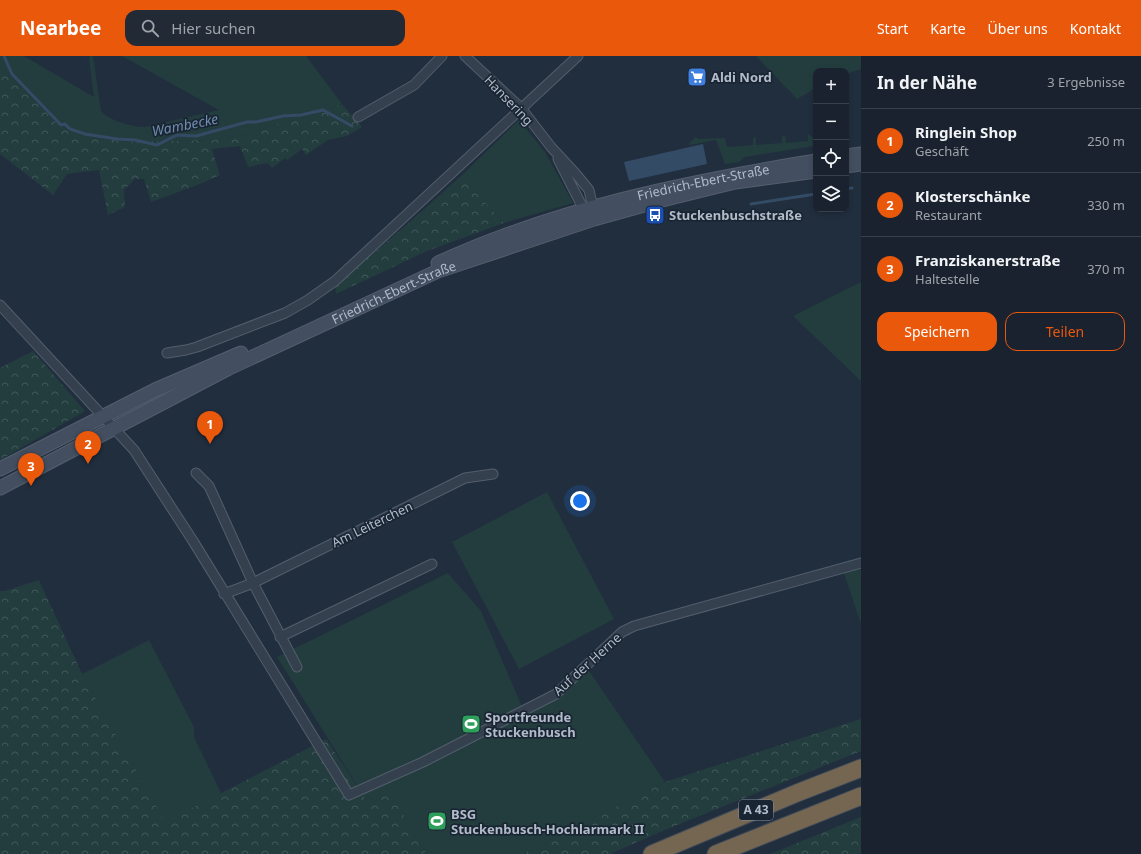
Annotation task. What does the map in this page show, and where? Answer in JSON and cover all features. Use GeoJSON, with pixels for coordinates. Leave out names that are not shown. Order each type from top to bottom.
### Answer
{"type":"FeatureCollection","features":[{"type":"Feature","properties":{"kind":"highway","name":"A 43"},"geometry":{"type":"LineString","coordinates":[[652,854],[797,793],[861,768]]}},
{"type":"Feature","properties":{"kind":"highway","name":"A 43"},"geometry":{"type":"LineString","coordinates":[[716,854],[861,796]]}},
{"type":"Feature","properties":{"kind":"main road"},"geometry":{"type":"LineString","coordinates":[[849,156],[861,154]]}},
{"type":"Feature","properties":{"kind":"main road","name":"Friedrich-Ebert-Straße"},"geometry":{"type":"LineString","coordinates":[[0,469],[182,377],[295,330],[477,246],[590,212],[721,176],[813,161]]}},
{"type":"Feature","properties":{"kind":"main road"},"geometry":{"type":"LineString","coordinates":[[849,166],[861,164]]}},
{"type":"Feature","properties":{"kind":"main road","name":"Friedrich-Ebert-Straße"},"geometry":{"type":"LineString","coordinates":[[0,488],[113,427],[277,345],[438,270],[590,212],[662,200],[735,182],[813,171]]}},
{"type":"Feature","properties":{"kind":"street"},"geometry":{"type":"LineString","coordinates":[[358,117],[414,85],[442,56]]}},
{"type":"Feature","properties":{"kind":"street","name":"Hansering"},"geometry":{"type":"LineString","coordinates":[[465,56],[521,108],[551,147],[589,190],[590,212]]}},
{"type":"Feature","properties":{"kind":"street"},"geometry":{"type":"LineString","coordinates":[[167,353],[186,350],[204,344],[286,313],[308,300],[335,280],[578,56]]}},
{"type":"Feature","properties":{"kind":"street","name":"Hansering"},"geometry":{"type":"LineString","coordinates":[[551,147],[590,212]]}},
{"type":"Feature","properties":{"kind":"street"},"geometry":{"type":"LineString","coordinates":[[0,305],[134,450],[193,541],[224,594]]}},
{"type":"Feature","properties":{"kind":"street"},"geometry":{"type":"LineString","coordinates":[[196,473],[209,486],[253,583],[296,667]]}},
{"type":"Feature","properties":{"kind":"street","name":"Am Leiterchen"},"geometry":{"type":"LineString","coordinates":[[224,594],[253,583],[465,478],[493,474]]}},
{"type":"Feature","properties":{"kind":"street","name":"Auf der Herne"},"geometry":{"type":"LineString","coordinates":[[224,594],[349,795],[423,762],[556,694],[622,632],[634,626],[861,563]]}},
{"type":"Feature","properties":{"kind":"street"},"geometry":{"type":"LineString","coordinates":[[280,637],[432,564]]}},
{"type":"Feature","properties":{"kind":"green space"},"geometry":{"type":"Polygon","coordinates":[[[0,56],[24,56],[94,97],[89,59],[90,56],[93,56],[101,111],[110,118],[134,126],[145,127],[219,110],[122,56],[306,56],[342,104],[324,112],[270,126],[246,135],[211,140],[127,142],[92,137],[59,126],[0,65],[0,56]]]}},
{"type":"Feature","properties":{"kind":"green space"},"geometry":{"type":"Polygon","coordinates":[[[756,56],[861,56],[861,69],[849,73],[849,68],[813,68],[813,90],[797,99],[756,56]]]}},
{"type":"Feature","properties":{"kind":"green space"},"geometry":{"type":"Polygon","coordinates":[[[0,65],[59,126],[92,137],[127,142],[211,140],[246,135],[270,126],[324,112],[342,104],[362,127],[347,136],[328,140],[306,155],[302,149],[287,160],[285,158],[272,168],[268,163],[248,167],[240,146],[212,149],[220,175],[151,202],[144,179],[135,179],[124,190],[125,207],[108,215],[99,170],[67,174],[53,195],[0,154],[0,65]]]}},
{"type":"Feature","properties":{"kind":"green space"},"geometry":{"type":"Polygon","coordinates":[[[519,120],[545,152],[573,203],[504,223],[461,176],[519,120]]]}},
{"type":"Feature","properties":{"kind":"green space"},"geometry":{"type":"Polygon","coordinates":[[[808,134],[813,138],[813,146],[745,157],[739,162],[725,164],[716,140],[690,145],[689,143],[696,137],[698,139],[725,138],[727,147],[753,145],[753,138],[756,137],[756,145],[782,143],[782,136],[785,135],[786,143],[808,141],[808,134]]]}},
{"type":"Feature","properties":{"kind":"green space"},"geometry":{"type":"Polygon","coordinates":[[[461,176],[504,223],[427,251],[336,294],[335,286],[461,176]]]}},
{"type":"Feature","properties":{"kind":"green space"},"geometry":{"type":"Polygon","coordinates":[[[861,282],[861,381],[793,316],[861,282]]]}},
{"type":"Feature","properties":{"kind":"green space"},"geometry":{"type":"Polygon","coordinates":[[[33,351],[85,411],[0,460],[0,368],[33,351]]]}},
{"type":"Feature","properties":{"kind":"green space"},"geometry":{"type":"Polygon","coordinates":[[[547,492],[614,619],[519,669],[452,542],[547,492]]]}},
{"type":"Feature","properties":{"kind":"green space"},"geometry":{"type":"Polygon","coordinates":[[[861,561],[861,624],[842,567],[861,561]]]}},
{"type":"Feature","properties":{"kind":"green space","name":"Sportfreunde Stuckenbusch"},"geometry":{"type":"Polygon","coordinates":[[[448,573],[481,611],[523,709],[554,692],[585,665],[665,782],[522,854],[427,854],[389,792],[367,801],[277,657],[448,573]]]}},
{"type":"Feature","properties":{"kind":"green space"},"geometry":{"type":"Polygon","coordinates":[[[39,580],[82,674],[165,822],[326,739],[367,801],[389,791],[427,854],[0,854],[0,591],[5,591],[39,580]]]}},
{"type":"Feature","properties":{"kind":"green space"},"geometry":{"type":"Polygon","coordinates":[[[149,640],[194,727],[194,737],[221,793],[165,823],[82,674],[149,640]]]}},
{"type":"Feature","properties":{"kind":"green space"},"geometry":{"type":"Polygon","coordinates":[[[861,719],[861,751],[660,832],[610,854],[522,854],[665,782],[861,719]]]}},
{"type":"Feature","properties":{"kind":"green space"},"geometry":{"type":"Polygon","coordinates":[[[861,817],[861,854],[770,854],[861,817]]]}},
{"type":"Feature","properties":{"kind":"water"},"geometry":{"type":"Polygon","coordinates":[[[703,144],[707,164],[629,181],[624,162],[703,144]]]}},
{"type":"Feature","properties":{"kind":"waterway","name":"Wambecke"},"geometry":{"type":"LineString","coordinates":[[4,56],[12,74],[61,125],[65,124],[70,129],[85,134],[135,140],[157,145],[177,135],[196,136],[247,122],[256,122],[283,116],[301,115],[323,110],[352,126]]}},
{"type":"Feature","properties":{"kind":"waterway","name":"Wambecke"},"geometry":{"type":"LineString","coordinates":[[751,204],[813,194]]}},
{"type":"Feature","properties":{"kind":"place","name":"Aldi Nord"},"geometry":{"type":"Point","coordinates":[697,77]}},
{"type":"Feature","properties":{"kind":"place","name":"Stuckenbuschstraße"},"geometry":{"type":"Point","coordinates":[655,215]}},
{"type":"Feature","properties":{"kind":"place","name":"Ringlein Shop"},"geometry":{"type":"Point","coordinates":[210,444]}},
{"type":"Feature","properties":{"kind":"place","name":"Klosterschänke"},"geometry":{"type":"Point","coordinates":[88,464]}},
{"type":"Feature","properties":{"kind":"place","name":"Franziskanerstraße"},"geometry":{"type":"Point","coordinates":[31,486]}},
{"type":"Feature","properties":{"kind":"place","name":"Sportfreunde Stuckenbusch"},"geometry":{"type":"Point","coordinates":[471,724]}},
{"type":"Feature","properties":{"kind":"place","name":"BSG Stuckenbusch-Hochlarmark II"},"geometry":{"type":"Point","coordinates":[437,821]}}]}
